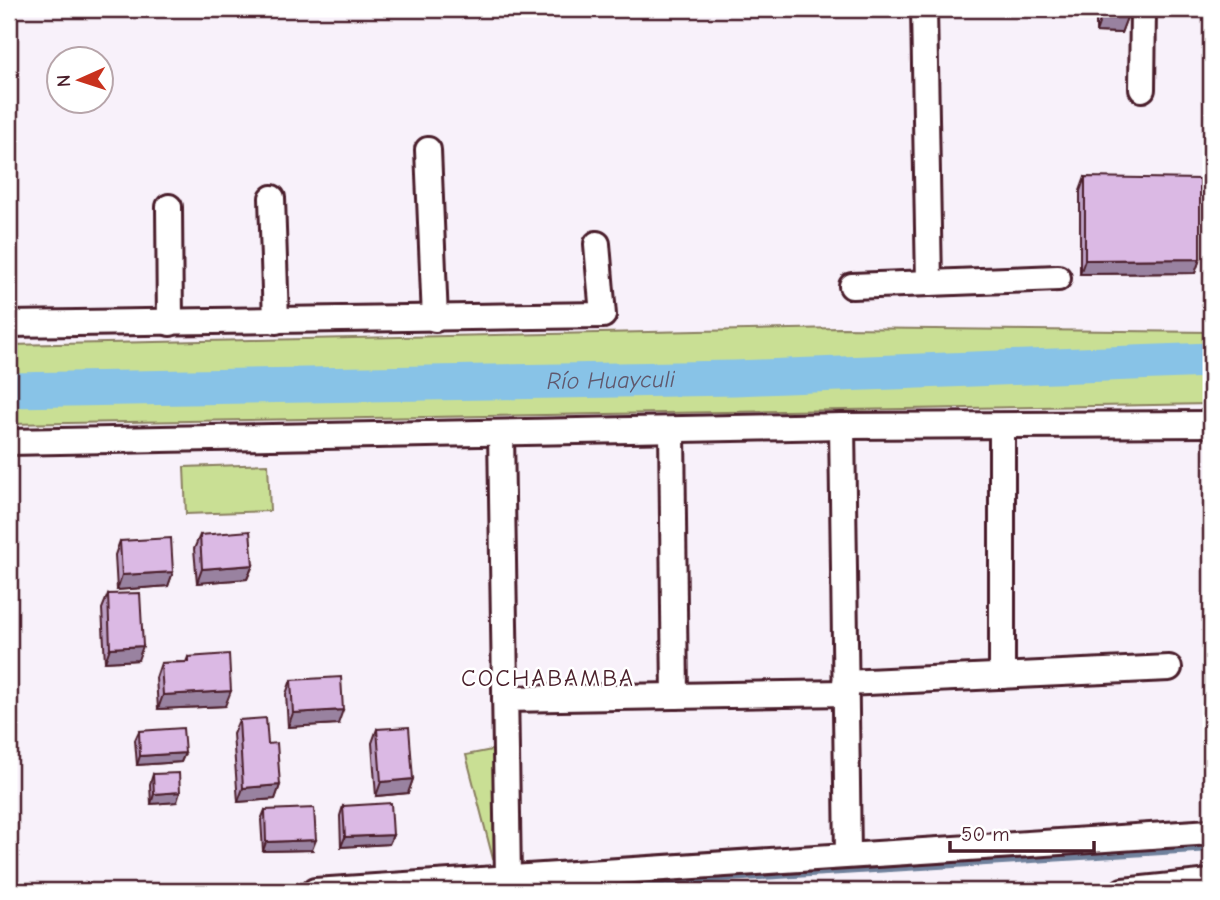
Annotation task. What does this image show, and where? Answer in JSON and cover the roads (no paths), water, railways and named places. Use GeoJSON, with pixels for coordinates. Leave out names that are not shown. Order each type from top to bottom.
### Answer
{"type":"FeatureCollection","features":[{"type":"Feature","properties":{"kind":"street"},"geometry":{"type":"LineString","coordinates":[[924,9],[929,283]]}},
{"type":"Feature","properties":{"kind":"street"},"geometry":{"type":"LineString","coordinates":[[1142,89],[1143,9]]}},
{"type":"Feature","properties":{"kind":"street"},"geometry":{"type":"LineString","coordinates":[[428,150],[435,320]]}},
{"type":"Feature","properties":{"kind":"street"},"geometry":{"type":"LineString","coordinates":[[272,198],[276,321]]}},
{"type":"Feature","properties":{"kind":"street"},"geometry":{"type":"LineString","coordinates":[[169,207],[170,323]]}},
{"type":"Feature","properties":{"kind":"street"},"geometry":{"type":"LineString","coordinates":[[9,324],[435,320],[603,315],[597,244]]}},
{"type":"Feature","properties":{"kind":"street"},"geometry":{"type":"LineString","coordinates":[[852,286],[1058,278]]}},
{"type":"Feature","properties":{"kind":"street"},"geometry":{"type":"LineString","coordinates":[[9,442],[842,426],[1211,424]]}},
{"type":"Feature","properties":{"kind":"street"},"geometry":{"type":"LineString","coordinates":[[842,426],[848,855]]}},
{"type":"Feature","properties":{"kind":"street"},"geometry":{"type":"LineString","coordinates":[[1002,426],[1002,676]]}},
{"type":"Feature","properties":{"kind":"street"},"geometry":{"type":"LineString","coordinates":[[672,430],[675,696]]}},
{"type":"Feature","properties":{"kind":"street"},"geometry":{"type":"LineString","coordinates":[[501,433],[508,878]]}},
{"type":"Feature","properties":{"kind":"street"},"geometry":{"type":"LineString","coordinates":[[505,699],[675,696],[1169,668]]}},
{"type":"Feature","properties":{"kind":"street"},"geometry":{"type":"LineString","coordinates":[[315,891],[1211,832]]}},
{"type":"Feature","properties":{"kind":"street"},"geometry":{"type":"LineString","coordinates":[[1123,891],[1211,882]]}},
{"type":"Feature","properties":{"kind":"waterway","name":"Río Huayculi"},"geometry":{"type":"LineString","coordinates":[[9,390],[735,378],[1211,360]]}},
{"type":"Feature","properties":{"kind":"waterway"},"geometry":{"type":"LineString","coordinates":[[535,891],[1211,849]]}},
{"type":"Feature","properties":{"kind":"district","name":"COCHABAMBA"},"geometry":{"type":"Point","coordinates":[548,678]}}]}
